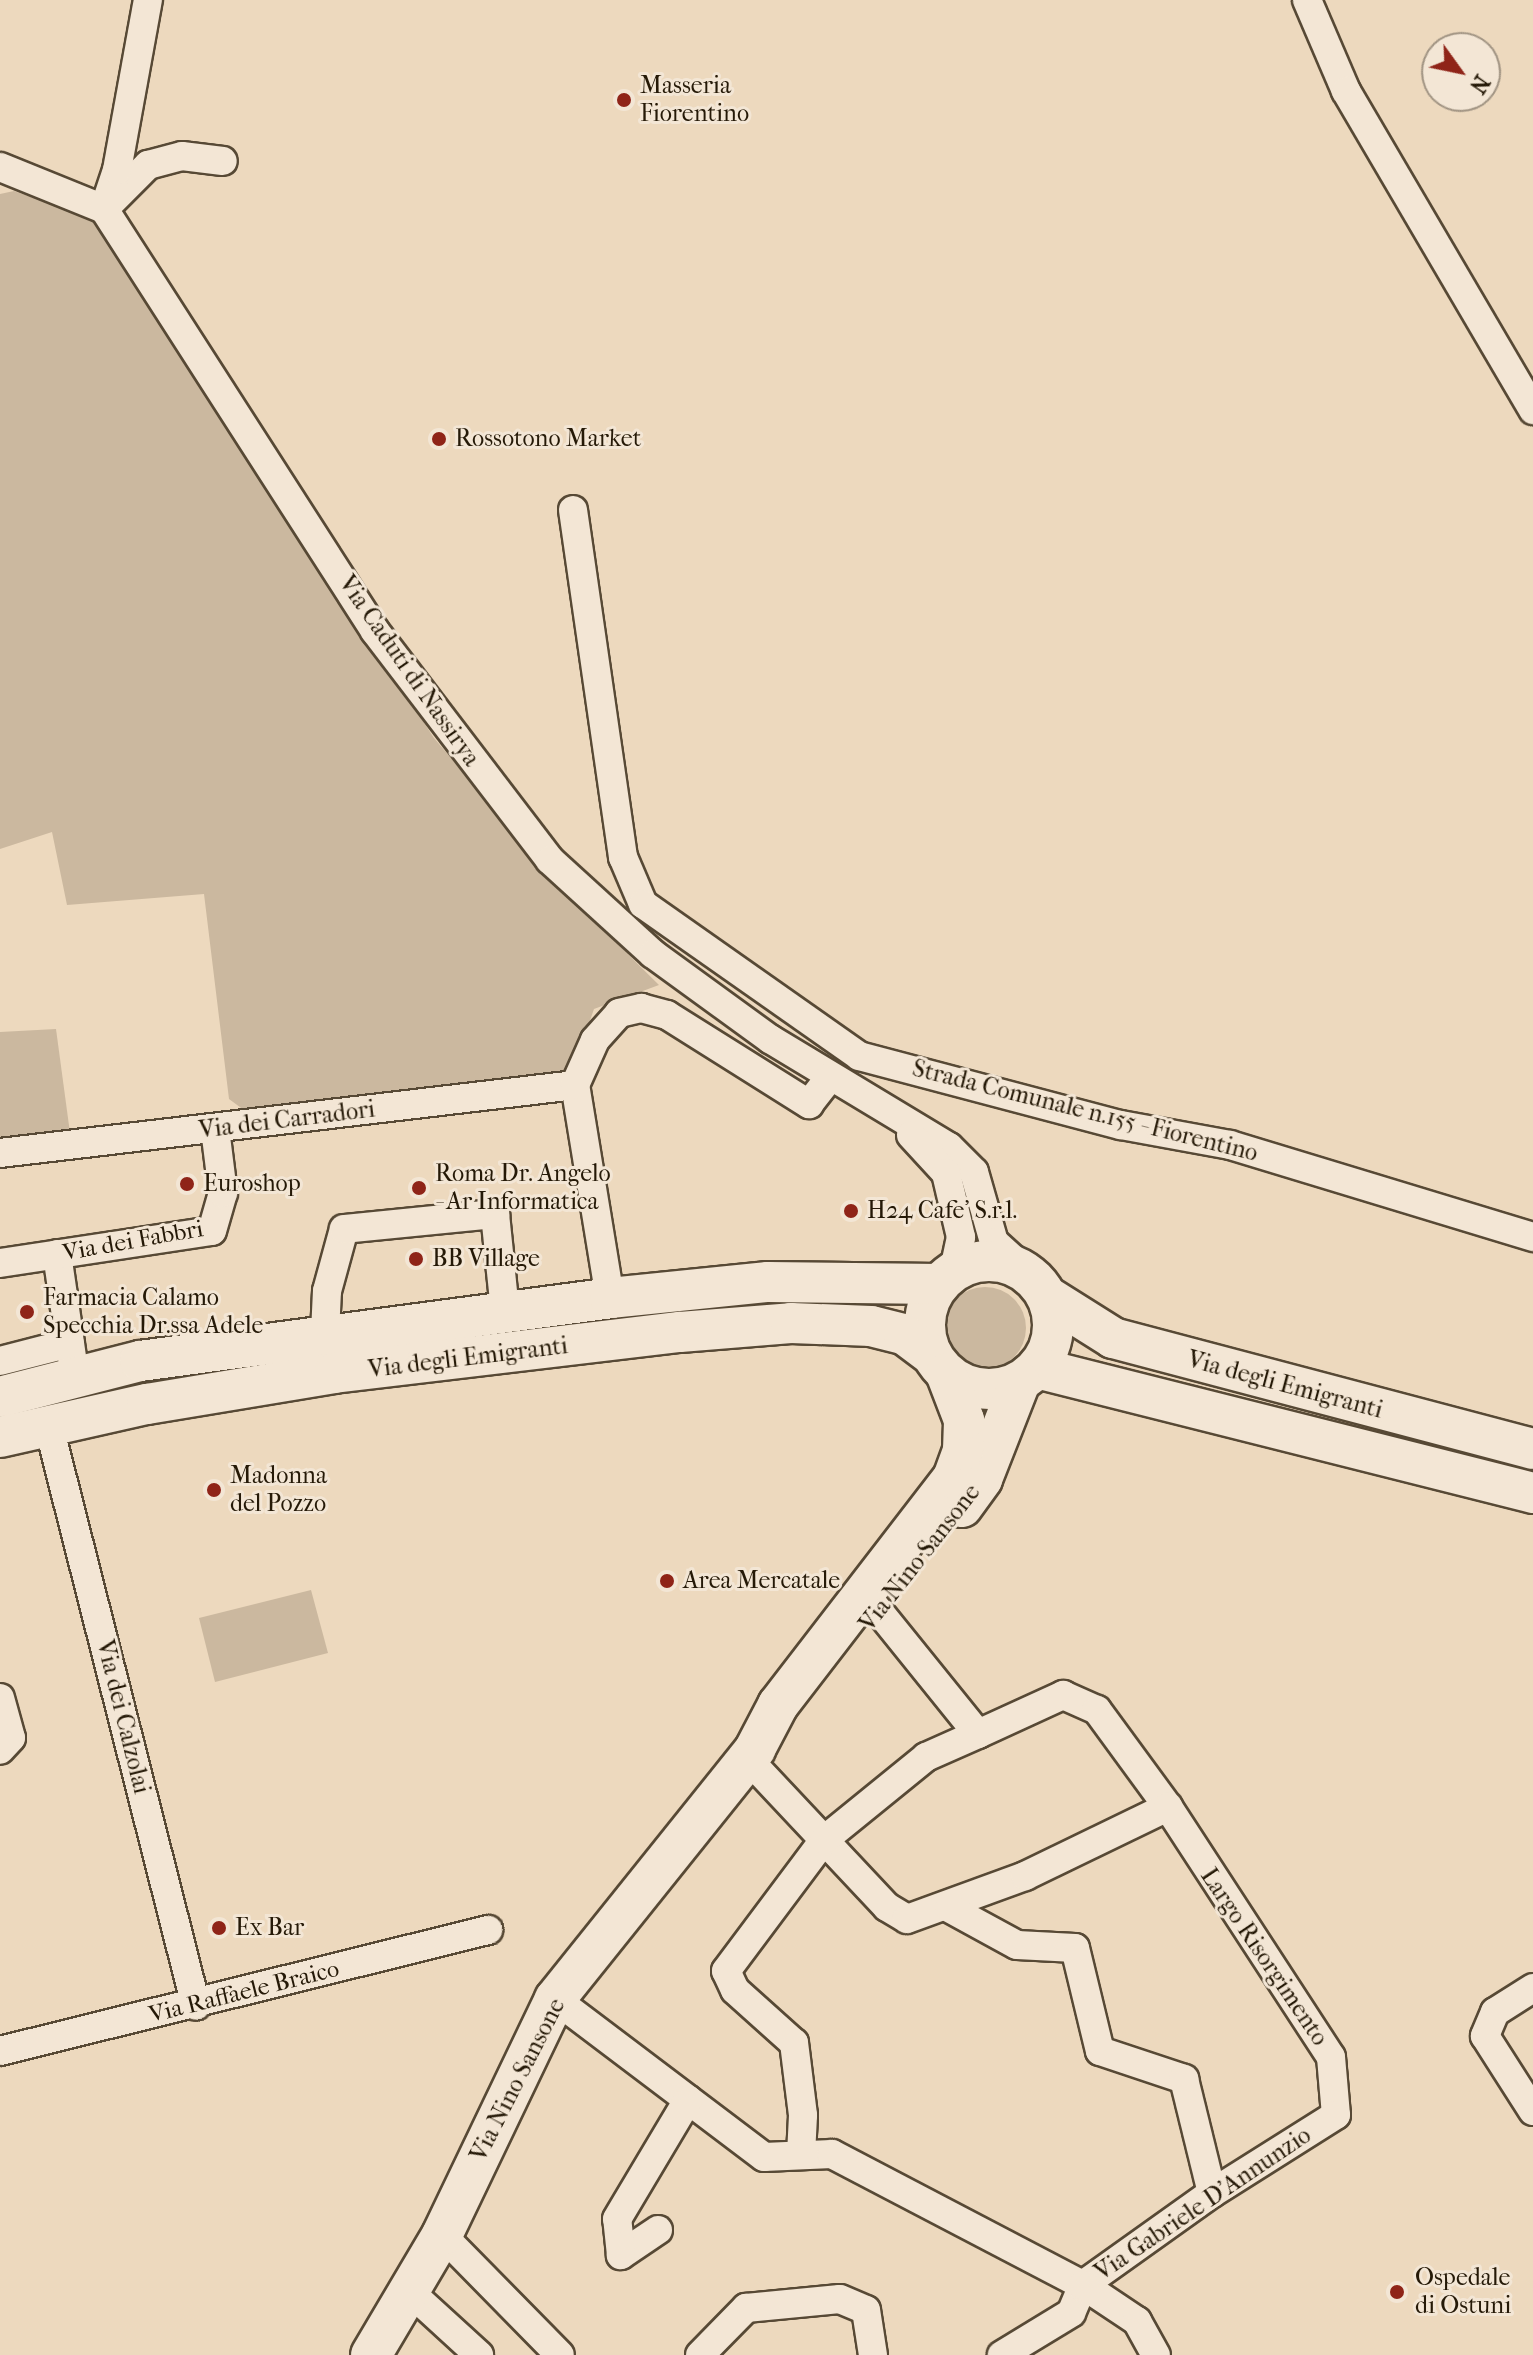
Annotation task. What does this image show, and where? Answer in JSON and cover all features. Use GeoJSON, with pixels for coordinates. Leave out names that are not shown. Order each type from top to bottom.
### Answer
{"type":"FeatureCollection","features":[{"type":"Feature","properties":{"kind":"main road","name":"Via degli Emigranti"},"geometry":{"type":"LineString","coordinates":[[0,1397],[73,1361],[140,1361],[325,1333],[768,1282],[947,1278],[996,1261],[1113,1338],[1533,1449]]}},
{"type":"Feature","properties":{"kind":"main road"},"geometry":{"type":"LineString","coordinates":[[939,1364],[925,1319],[947,1278]]}},
{"type":"Feature","properties":{"kind":"main road"},"geometry":{"type":"LineString","coordinates":[[1028,1375],[1053,1334],[1041,1288]]}},
{"type":"Feature","properties":{"kind":"main road","name":"Via degli Emigranti"},"geometry":{"type":"LineString","coordinates":[[0,1437],[147,1404],[334,1373],[791,1323],[871,1326],[904,1334],[939,1364],[982,1389],[1028,1375],[1533,1493]]}},
{"type":"Feature","properties":{"kind":"main road","name":"Via Nino Sansone"},"geometry":{"type":"LineString","coordinates":[[371,2355],[442,2235],[555,1999],[751,1754],[794,1720],[953,1478],[964,1420],[939,1364]]}},
{"type":"Feature","properties":{"kind":"main road","name":"Via Nino Sansone"},"geometry":{"type":"LineString","coordinates":[[871,1603],[982,1479],[1028,1375]]}},
{"type":"Feature","properties":{"kind":"street"},"geometry":{"type":"LineString","coordinates":[[104,209],[117,170],[148,0]]}},
{"type":"Feature","properties":{"kind":"street"},"geometry":{"type":"LineString","coordinates":[[1307,0],[1346,91],[1533,410]]}},
{"type":"Feature","properties":{"kind":"street"},"geometry":{"type":"LineString","coordinates":[[104,209],[148,165],[182,156],[223,161]]}},
{"type":"Feature","properties":{"kind":"street"},"geometry":{"type":"LineString","coordinates":[[0,167],[104,209]]}},
{"type":"Feature","properties":{"kind":"street","name":"Via Caduti di Nassirya"},"geometry":{"type":"LineString","coordinates":[[104,209],[375,631],[550,860],[653,954],[830,1077],[949,1147],[974,1172],[994,1242],[1041,1288]]}},
{"type":"Feature","properties":{"kind":"street","name":"Strada Comunale n.155 - Fiorentino"},"geometry":{"type":"LineString","coordinates":[[573,510],[623,857],[643,904],[859,1056],[1121,1125],[1230,1145],[1533,1237]]}},
{"type":"Feature","properties":{"kind":"street"},"geometry":{"type":"LineString","coordinates":[[610,1298],[575,1085],[595,1040],[619,1013],[641,1008],[687,1026],[809,1104],[830,1077]]}},
{"type":"Feature","properties":{"kind":"street","name":"Via dei Carradori"},"geometry":{"type":"LineString","coordinates":[[0,1153],[575,1085]]}},
{"type":"Feature","properties":{"kind":"street","name":"Via Caduti di Nassirya"},"geometry":{"type":"LineString","coordinates":[[894,1117],[946,1173],[961,1237],[947,1278]]}},
{"type":"Feature","properties":{"kind":"street","name":"Via dei Fabbri"},"geometry":{"type":"LineString","coordinates":[[0,1263],[212,1231],[223,1193],[215,1129]]}},
{"type":"Feature","properties":{"kind":"street","name":"Via degli Emigranti"},"geometry":{"type":"LineString","coordinates":[[325,1333],[327,1291],[344,1229],[495,1214],[505,1311]]}},
{"type":"Feature","properties":{"kind":"street"},"geometry":{"type":"LineString","coordinates":[[0,1361],[73,1361],[57,1254]]}},
{"type":"Feature","properties":{"kind":"street","name":"Via dei Calzolai"},"geometry":{"type":"LineString","coordinates":[[49,1427],[196,2006]]}},
{"type":"Feature","properties":{"kind":"street"},"geometry":{"type":"LineString","coordinates":[[871,1603],[978,1734]]}},
{"type":"Feature","properties":{"kind":"street","name":"Largo Risorgimento"},"geometry":{"type":"LineString","coordinates":[[801,2155],[803,2115],[794,2043],[735,1990],[726,1971],[824,1840],[926,1757],[1063,1695],[1097,1710],[1168,1807],[1331,2057],[1336,2115]]}},
{"type":"Feature","properties":{"kind":"street"},"geometry":{"type":"LineString","coordinates":[[0,1698],[11,1738],[0,1750]]}},
{"type":"Feature","properties":{"kind":"street"},"geometry":{"type":"LineString","coordinates":[[751,1754],[824,1840],[907,1919],[949,1908],[1168,1807]]}},
{"type":"Feature","properties":{"kind":"street"},"geometry":{"type":"LineString","coordinates":[[949,1908],[1017,1945],[1075,1948],[1100,2051],[1184,2079],[1212,2193]]}},
{"type":"Feature","properties":{"kind":"street","name":"Via Raffaele Braico"},"geometry":{"type":"LineString","coordinates":[[0,2051],[196,2006],[488,1930]]}},
{"type":"Feature","properties":{"kind":"street"},"geometry":{"type":"LineString","coordinates":[[1533,1988],[1495,2012],[1485,2036],[1533,2111]]}},
{"type":"Feature","properties":{"kind":"street"},"geometry":{"type":"LineString","coordinates":[[555,1999],[764,2157],[832,2154],[1083,2285],[1137,2321],[1156,2355]]}},
{"type":"Feature","properties":{"kind":"street"},"geometry":{"type":"LineString","coordinates":[[658,2230],[621,2255],[617,2219],[688,2100]]}},
{"type":"Feature","properties":{"kind":"street","name":"Via Gabriele D'Annunzio"},"geometry":{"type":"LineString","coordinates":[[1002,2355],[1071,2313],[1083,2285],[1212,2193],[1336,2115]]}},
{"type":"Feature","properties":{"kind":"street"},"geometry":{"type":"LineString","coordinates":[[442,2235],[560,2355]]}},
{"type":"Feature","properties":{"kind":"street"},"geometry":{"type":"LineString","coordinates":[[409,2291],[479,2355]]}},
{"type":"Feature","properties":{"kind":"street"},"geometry":{"type":"LineString","coordinates":[[700,2355],[746,2308],[840,2299],[866,2310],[873,2355]]}},
{"type":"Feature","properties":{"kind":"shaded area"},"geometry":{"type":"Polygon","coordinates":[[[14,191],[93,219],[434,738],[561,888],[659,985],[594,1009],[571,1075],[248,1113],[229,1099],[204,894],[67,905],[52,832],[0,849],[0,194],[14,191]]]}},
{"type":"Feature","properties":{"kind":"shaded area"},"geometry":{"type":"Polygon","coordinates":[[[56,1029],[70,1133],[0,1141],[0,1032],[56,1029]]]}},
{"type":"Feature","properties":{"kind":"shaded area"},"geometry":{"type":"Polygon","coordinates":[[[985,1287],[1001,1290],[1014,1299],[1023,1312],[1026,1328],[1023,1344],[1014,1357],[1001,1366],[985,1369],[969,1366],[956,1357],[947,1344],[944,1328],[947,1312],[956,1299],[969,1290],[985,1287]]]}},
{"type":"Feature","properties":{"kind":"shaded area"},"geometry":{"type":"Polygon","coordinates":[[[311,1590],[328,1653],[215,1682],[199,1618],[311,1590]]]}},
{"type":"Feature","properties":{"kind":"place","name":"Masseria Fiorentino"},"geometry":{"type":"Point","coordinates":[624,100]}},
{"type":"Feature","properties":{"kind":"place","name":"Rossotono Market"},"geometry":{"type":"Point","coordinates":[439,439]}},
{"type":"Feature","properties":{"kind":"place","name":"Euroshop"},"geometry":{"type":"Point","coordinates":[187,1184]}},
{"type":"Feature","properties":{"kind":"place","name":"Roma Dr. Angelo - Ar Informatica"},"geometry":{"type":"Point","coordinates":[419,1188]}},
{"type":"Feature","properties":{"kind":"place","name":"H24 Cafe' S.r.l."},"geometry":{"type":"Point","coordinates":[851,1211]}},
{"type":"Feature","properties":{"kind":"place","name":"BB Village"},"geometry":{"type":"Point","coordinates":[416,1259]}},
{"type":"Feature","properties":{"kind":"place","name":"Farmacia Calamo Specchia Dr.ssa Adele"},"geometry":{"type":"Point","coordinates":[27,1312]}},
{"type":"Feature","properties":{"kind":"place","name":"Madonna del Pozzo"},"geometry":{"type":"Point","coordinates":[214,1490]}},
{"type":"Feature","properties":{"kind":"place","name":"Area Mercatale"},"geometry":{"type":"Point","coordinates":[667,1581]}},
{"type":"Feature","properties":{"kind":"place","name":"Ex Bar"},"geometry":{"type":"Point","coordinates":[219,1928]}},
{"type":"Feature","properties":{"kind":"place","name":"Ospedale di Ostuni"},"geometry":{"type":"Point","coordinates":[1397,2292]}}]}
